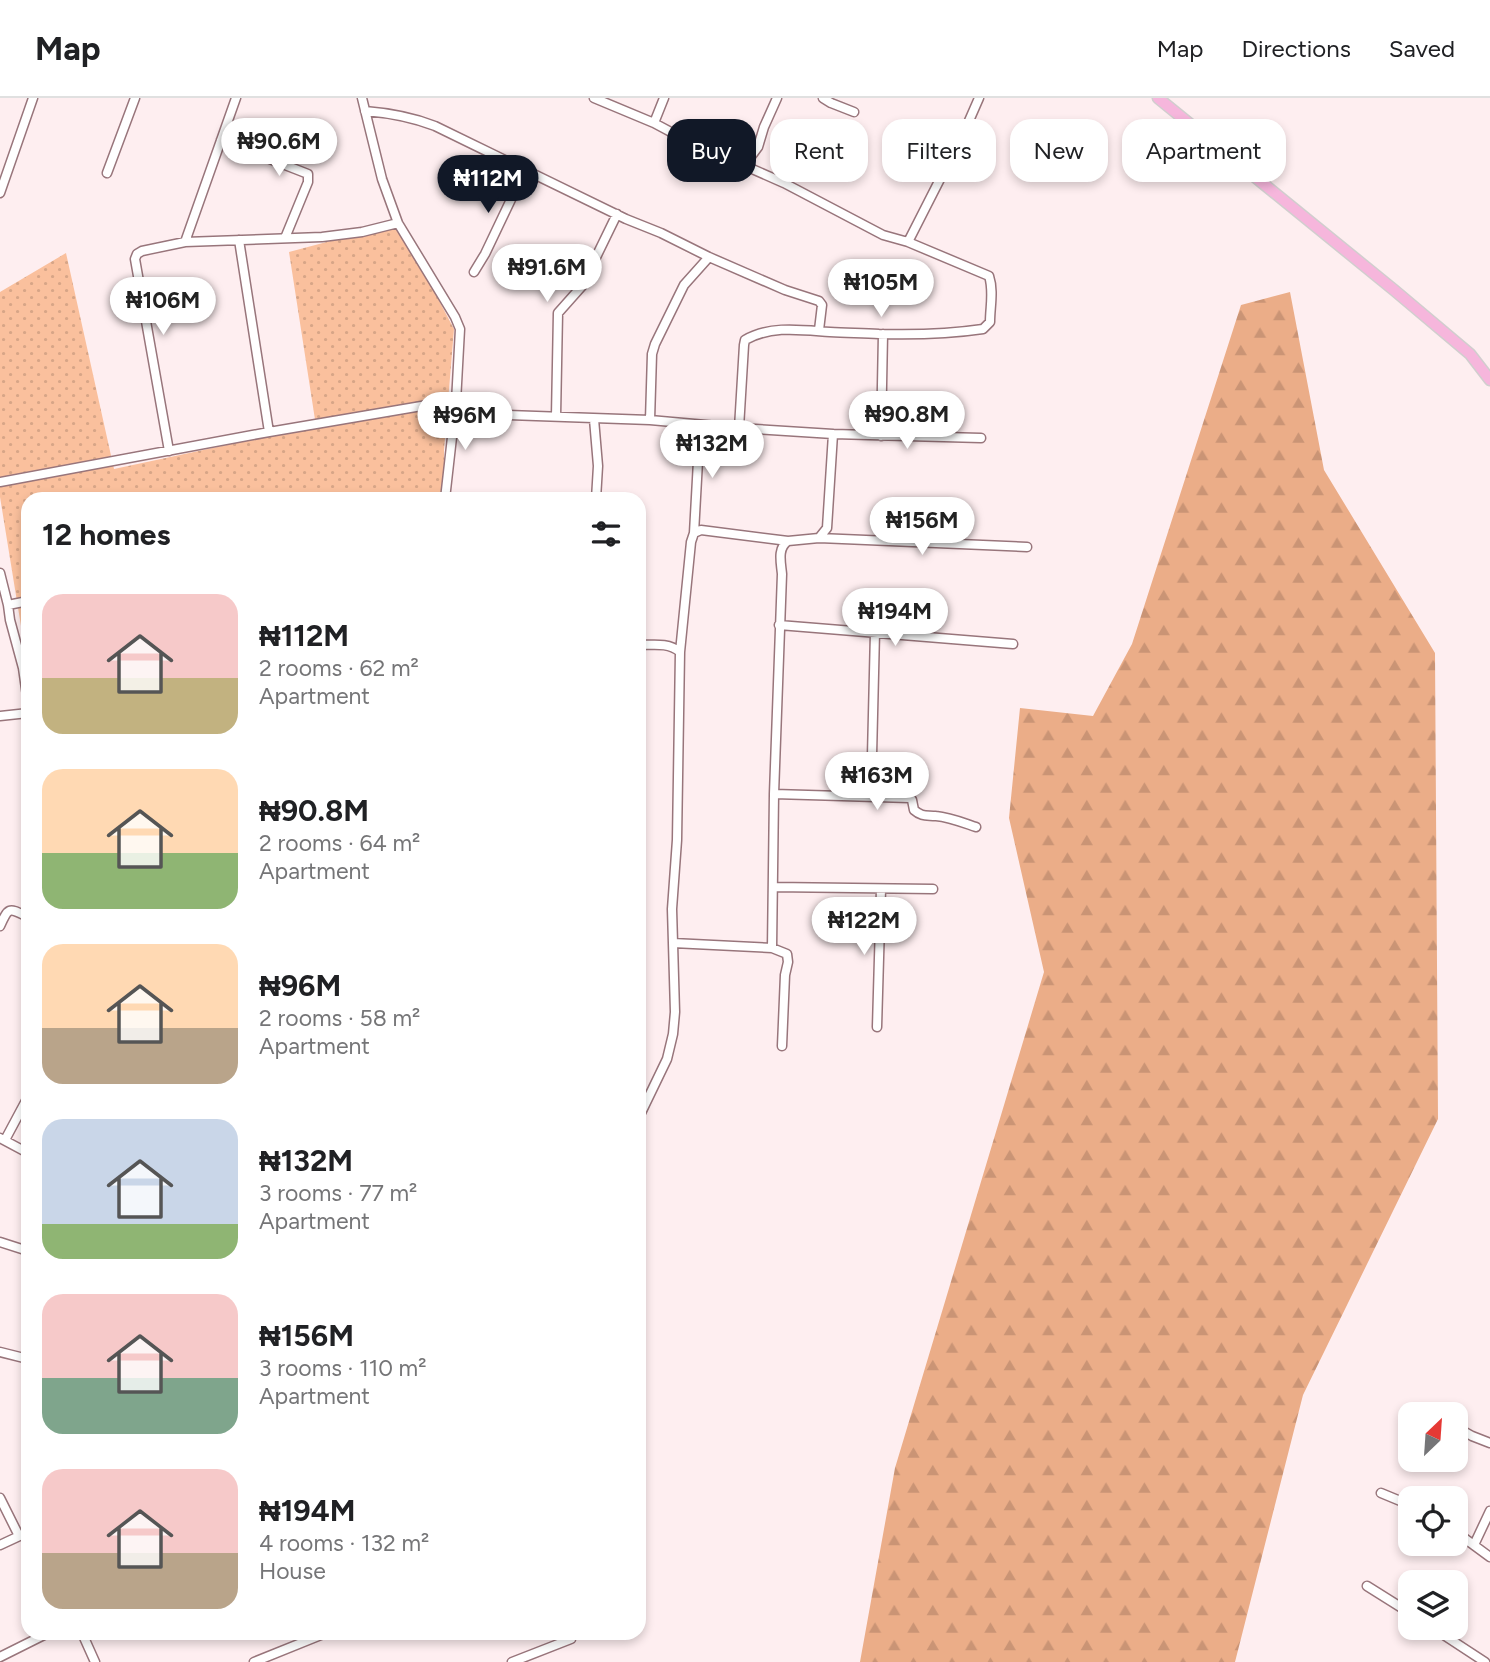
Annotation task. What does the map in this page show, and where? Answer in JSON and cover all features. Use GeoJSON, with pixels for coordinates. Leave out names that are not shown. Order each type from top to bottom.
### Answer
{"type":"FeatureCollection","features":[{"type":"Feature","properties":{"kind":"main road"},"geometry":{"type":"LineString","coordinates":[[1158,98],[1470,354],[1490,380]]}},
{"type":"Feature","properties":{"kind":"street"},"geometry":{"type":"LineString","coordinates":[[0,193],[33,98]]}},
{"type":"Feature","properties":{"kind":"street"},"geometry":{"type":"LineString","coordinates":[[107,173],[135,98]]}},
{"type":"Feature","properties":{"kind":"street"},"geometry":{"type":"LineString","coordinates":[[185,242],[236,98]]}},
{"type":"Feature","properties":{"kind":"street"},"geometry":{"type":"LineString","coordinates":[[362,98],[382,179],[398,223],[460,329],[456,402],[446,492]]}},
{"type":"Feature","properties":{"kind":"street"},"geometry":{"type":"LineString","coordinates":[[594,98],[667,130]]}},
{"type":"Feature","properties":{"kind":"street"},"geometry":{"type":"LineString","coordinates":[[654,123],[664,98]]}},
{"type":"Feature","properties":{"kind":"street"},"geometry":{"type":"LineString","coordinates":[[756,150],[777,98]]}},
{"type":"Feature","properties":{"kind":"street"},"geometry":{"type":"LineString","coordinates":[[823,98],[854,112]]}},
{"type":"Feature","properties":{"kind":"street"},"geometry":{"type":"LineString","coordinates":[[908,242],[979,98]]}},
{"type":"Feature","properties":{"kind":"street"},"geometry":{"type":"LineString","coordinates":[[365,111],[393,113],[435,126],[709,257],[785,290],[818,301],[822,305],[819,331]]}},
{"type":"Feature","properties":{"kind":"street"},"geometry":{"type":"LineString","coordinates":[[221,140],[308,174],[308,182],[285,238]]}},
{"type":"Feature","properties":{"kind":"street"},"geometry":{"type":"LineString","coordinates":[[474,272],[525,170]]}},
{"type":"Feature","properties":{"kind":"street"},"geometry":{"type":"LineString","coordinates":[[739,428],[746,340],[771,330],[804,329],[883,334],[983,329],[990,323],[993,288],[989,276],[908,242],[883,235],[756,171]]}},
{"type":"Feature","properties":{"kind":"street"},"geometry":{"type":"LineString","coordinates":[[556,416],[557,315],[585,281],[617,214]]}},
{"type":"Feature","properties":{"kind":"street"},"geometry":{"type":"LineString","coordinates":[[169,451],[135,259],[137,254],[185,242],[322,237],[398,223]]}},
{"type":"Feature","properties":{"kind":"street"},"geometry":{"type":"LineString","coordinates":[[239,240],[269,432]]}},
{"type":"Feature","properties":{"kind":"street"},"geometry":{"type":"LineString","coordinates":[[650,420],[652,354],[655,344],[684,285],[709,257]]}},
{"type":"Feature","properties":{"kind":"street"},"geometry":{"type":"LineString","coordinates":[[880,436],[883,334]]}},
{"type":"Feature","properties":{"kind":"street"},"geometry":{"type":"LineString","coordinates":[[0,482],[269,432],[456,402]]}},
{"type":"Feature","properties":{"kind":"street"},"geometry":{"type":"LineString","coordinates":[[455,412],[650,420],[833,434],[981,438]]}},
{"type":"Feature","properties":{"kind":"street"},"geometry":{"type":"LineString","coordinates":[[594,419],[598,466],[596,492]]}},
{"type":"Feature","properties":{"kind":"street"},"geometry":{"type":"LineString","coordinates":[[646,1102],[667,1059],[675,1012],[673,909],[677,840],[680,652],[694,533],[700,425]]}},
{"type":"Feature","properties":{"kind":"street"},"geometry":{"type":"LineString","coordinates":[[819,538],[827,527],[833,434]]}},
{"type":"Feature","properties":{"kind":"street"},"geometry":{"type":"LineString","coordinates":[[694,533],[701,530],[788,541],[819,538],[1027,547]]}},
{"type":"Feature","properties":{"kind":"street"},"geometry":{"type":"LineString","coordinates":[[772,948],[781,549],[788,541]]}},
{"type":"Feature","properties":{"kind":"street"},"geometry":{"type":"LineString","coordinates":[[0,573],[5,610],[21,662]]}},
{"type":"Feature","properties":{"kind":"street"},"geometry":{"type":"LineString","coordinates":[[779,625],[1013,644]]}},
{"type":"Feature","properties":{"kind":"street"},"geometry":{"type":"LineString","coordinates":[[871,797],[875,632]]}},
{"type":"Feature","properties":{"kind":"street"},"geometry":{"type":"LineString","coordinates":[[646,645],[673,646],[680,652]]}},
{"type":"Feature","properties":{"kind":"street"},"geometry":{"type":"LineString","coordinates":[[0,716],[21,714]]}},
{"type":"Feature","properties":{"kind":"street"},"geometry":{"type":"LineString","coordinates":[[774,794],[910,799],[918,814],[976,827]]}},
{"type":"Feature","properties":{"kind":"street"},"geometry":{"type":"LineString","coordinates":[[773,887],[933,890]]}},
{"type":"Feature","properties":{"kind":"street"},"geometry":{"type":"LineString","coordinates":[[877,1027],[881,889]]}},
{"type":"Feature","properties":{"kind":"street"},"geometry":{"type":"LineString","coordinates":[[0,926],[9,910],[21,913]]}},
{"type":"Feature","properties":{"kind":"street"},"geometry":{"type":"LineString","coordinates":[[673,943],[772,948],[786,954],[788,961],[782,1046]]}},
{"type":"Feature","properties":{"kind":"street"},"geometry":{"type":"LineString","coordinates":[[21,1109],[3,1139],[21,1149]]}},
{"type":"Feature","properties":{"kind":"street"},"geometry":{"type":"LineString","coordinates":[[0,1242],[21,1249]]}},
{"type":"Feature","properties":{"kind":"street"},"geometry":{"type":"LineString","coordinates":[[0,1352],[21,1357]]}},
{"type":"Feature","properties":{"kind":"street"},"geometry":{"type":"LineString","coordinates":[[1468,1434],[1490,1443]]}},
{"type":"Feature","properties":{"kind":"street"},"geometry":{"type":"LineString","coordinates":[[1381,1493],[1398,1500]]}},
{"type":"Feature","properties":{"kind":"street"},"geometry":{"type":"LineString","coordinates":[[0,1498],[19,1536],[0,1545]]}},
{"type":"Feature","properties":{"kind":"street"},"geometry":{"type":"LineString","coordinates":[[1474,1545],[1490,1511]]}},
{"type":"Feature","properties":{"kind":"street"},"geometry":{"type":"LineString","coordinates":[[1468,1541],[1490,1557]]}},
{"type":"Feature","properties":{"kind":"street"},"geometry":{"type":"LineString","coordinates":[[1367,1586],[1398,1605]]}},
{"type":"Feature","properties":{"kind":"street"},"geometry":{"type":"LineString","coordinates":[[0,1657],[34,1640]]}},
{"type":"Feature","properties":{"kind":"street"},"geometry":{"type":"LineString","coordinates":[[85,1640],[95,1662]]}},
{"type":"Feature","properties":{"kind":"street"},"geometry":{"type":"LineString","coordinates":[[254,1662],[309,1640]]}},
{"type":"Feature","properties":{"kind":"street"},"geometry":{"type":"LineString","coordinates":[[512,1662],[568,1640]]}},
{"type":"Feature","properties":{"kind":"street"},"geometry":{"type":"LineString","coordinates":[[1451,1640],[1485,1662]]}},
{"type":"Feature","properties":{"kind":"shaded area"},"geometry":{"type":"Polygon","coordinates":[[[398,223],[454,329],[444,450],[444,492],[21,492],[21,626],[0,497],[0,292],[66,253],[114,469],[316,426],[289,252],[398,223]]]}},
{"type":"Feature","properties":{"kind":"green space"},"geometry":{"type":"Polygon","coordinates":[[[1290,292],[1324,470],[1435,653],[1438,1119],[1303,1395],[1235,1662],[860,1662],[895,1468],[1044,972],[1009,818],[1020,708],[1093,716],[1132,644],[1241,305],[1290,292]]]}}]}
